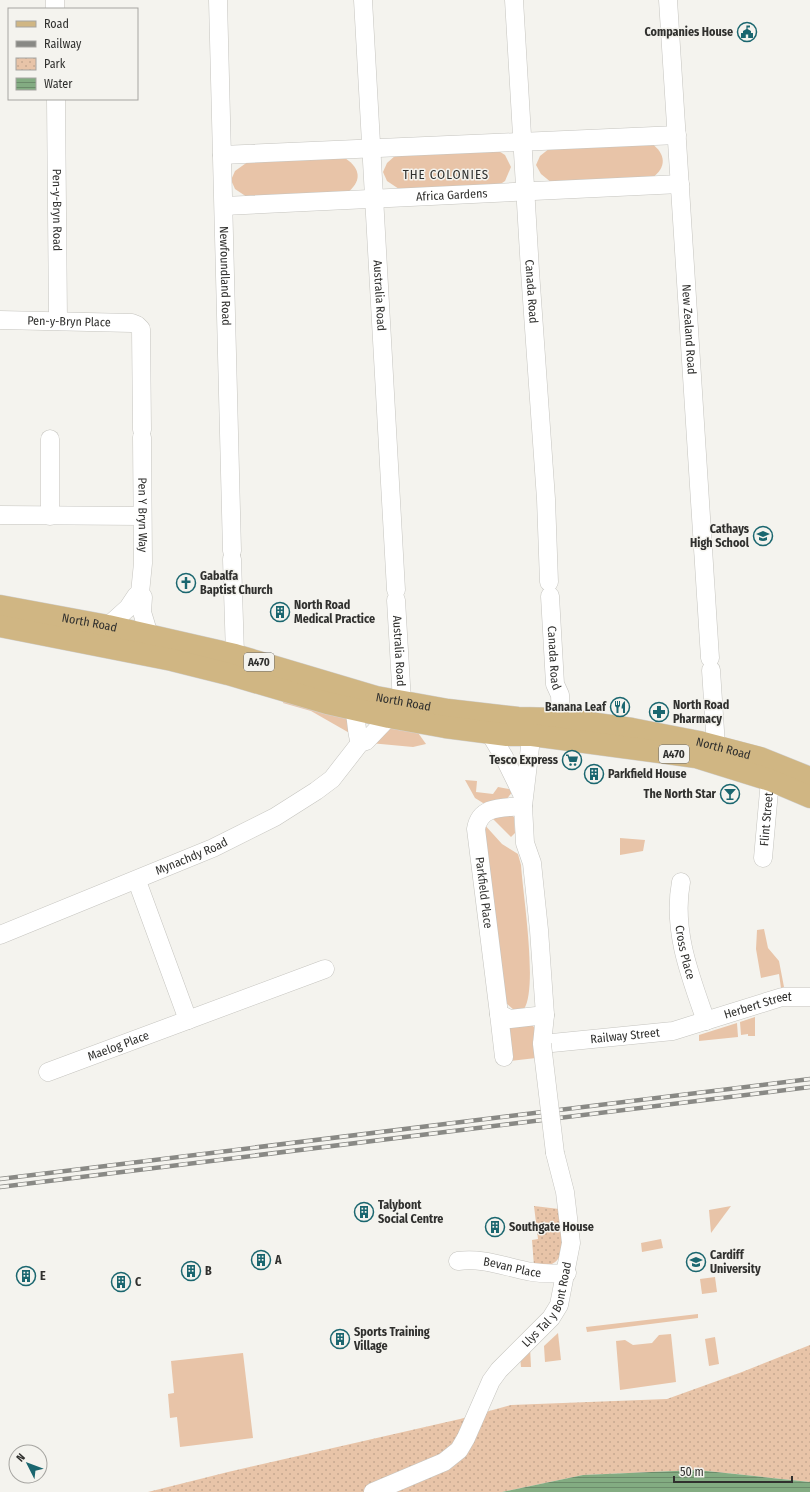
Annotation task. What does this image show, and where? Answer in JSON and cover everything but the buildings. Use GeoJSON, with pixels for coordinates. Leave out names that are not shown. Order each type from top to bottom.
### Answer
{"type":"FeatureCollection","features":[{"type":"Feature","properties":{"kind":"main road","name":"North Road"},"geometry":{"type":"LineString","coordinates":[[0,606],[108,626],[235,655],[361,692],[425,724],[489,732],[561,719],[632,729],[716,746],[760,758],[810,778]]}},
{"type":"Feature","properties":{"kind":"main road","name":"North Road"},"geometry":{"type":"LineString","coordinates":[[0,626],[172,660],[354,709],[448,710],[525,726],[696,757],[770,780],[810,797]]}},
{"type":"Feature","properties":{"kind":"street","name":"Newfoundland Road"},"geometry":{"type":"LineString","coordinates":[[218,0],[235,655]]}},
{"type":"Feature","properties":{"kind":"street","name":"Australia Road"},"geometry":{"type":"LineString","coordinates":[[363,0],[396,595],[395,709]]}},
{"type":"Feature","properties":{"kind":"street","name":"Canada Road"},"geometry":{"type":"LineString","coordinates":[[514,0],[525,191],[546,499],[555,684],[560,695],[561,719]]}},
{"type":"Feature","properties":{"kind":"street","name":"New Zealand Road"},"geometry":{"type":"LineString","coordinates":[[668,0],[716,746]]}},
{"type":"Feature","properties":{"kind":"street","name":"Pen-y-Bryn Road"},"geometry":{"type":"LineString","coordinates":[[56,100],[58,321]]}},
{"type":"Feature","properties":{"kind":"street"},"geometry":{"type":"LineString","coordinates":[[222,155],[677,135]]}},
{"type":"Feature","properties":{"kind":"street","name":"Africa Gardens"},"geometry":{"type":"LineString","coordinates":[[224,206],[680,184]]}},
{"type":"Feature","properties":{"kind":"street","name":"Pen-y-Bryn Place"},"geometry":{"type":"LineString","coordinates":[[0,320],[132,322],[137,325]]}},
{"type":"Feature","properties":{"kind":"street","name":"Pen Y Bryn Way"},"geometry":{"type":"LineString","coordinates":[[137,325],[141,329],[143,563],[140,593],[143,597],[144,617],[149,635]]}},
{"type":"Feature","properties":{"kind":"street"},"geometry":{"type":"LineString","coordinates":[[50,439],[50,516]]}},
{"type":"Feature","properties":{"kind":"street"},"geometry":{"type":"LineString","coordinates":[[0,515],[142,516]]}},
{"type":"Feature","properties":{"kind":"street"},"geometry":{"type":"LineString","coordinates":[[108,626],[128,608],[136,596],[140,593]]}},
{"type":"Feature","properties":{"kind":"street"},"geometry":{"type":"LineString","coordinates":[[354,709],[360,743]]}},
{"type":"Feature","properties":{"kind":"street","name":"Mynachdy Road"},"geometry":{"type":"LineString","coordinates":[[0,935],[136,881],[213,848],[298,803],[332,779],[360,743],[366,741],[395,709]]}},
{"type":"Feature","properties":{"kind":"street"},"geometry":{"type":"LineString","coordinates":[[512,773],[525,726]]}},
{"type":"Feature","properties":{"kind":"street"},"geometry":{"type":"LineString","coordinates":[[525,726],[523,801],[525,843],[532,863],[545,1015],[542,1044]]}},
{"type":"Feature","properties":{"kind":"street"},"geometry":{"type":"LineString","coordinates":[[489,732],[512,773],[523,801]]}},
{"type":"Feature","properties":{"kind":"street","name":"Flint Street"},"geometry":{"type":"LineString","coordinates":[[763,858],[770,780]]}},
{"type":"Feature","properties":{"kind":"street","name":"Parkfield Place"},"geometry":{"type":"LineString","coordinates":[[504,1057],[476,830],[479,819],[485,812],[523,801]]}},
{"type":"Feature","properties":{"kind":"street"},"geometry":{"type":"LineString","coordinates":[[136,881],[188,1020]]}},
{"type":"Feature","properties":{"kind":"street","name":"Cross Place"},"geometry":{"type":"LineString","coordinates":[[681,882],[677,901],[682,949],[706,1021]]}},
{"type":"Feature","properties":{"kind":"street","name":"Maelog Place"},"geometry":{"type":"LineString","coordinates":[[48,1072],[325,969]]}},
{"type":"Feature","properties":{"kind":"street","name":"Herbert Street"},"geometry":{"type":"LineString","coordinates":[[706,1021],[782,997],[810,997]]}},
{"type":"Feature","properties":{"kind":"street"},"geometry":{"type":"LineString","coordinates":[[499,1014],[510,1019],[545,1015]]}},
{"type":"Feature","properties":{"kind":"street","name":"Railway Street"},"geometry":{"type":"LineString","coordinates":[[542,1044],[665,1033],[706,1021]]}},
{"type":"Feature","properties":{"kind":"street","name":"Llys Tal y Bont Road"},"geometry":{"type":"LineString","coordinates":[[372,1492],[444,1462],[459,1450],[466,1438],[491,1381],[504,1364],[551,1318],[559,1306],[571,1243],[565,1192],[555,1153],[542,1044]]}},
{"type":"Feature","properties":{"kind":"street","name":"Bevan Place"},"geometry":{"type":"LineString","coordinates":[[458,1261],[467,1260],[493,1263],[531,1272],[550,1274],[566,1273]]}},
{"type":"Feature","properties":{"kind":"green space"},"geometry":{"type":"Polygon","coordinates":[[[651,143],[660,152],[663,160],[657,174],[652,178],[552,183],[541,174],[536,165],[540,156],[550,148],[651,143]]]}},
{"type":"Feature","properties":{"kind":"green space"},"geometry":{"type":"Polygon","coordinates":[[[497,150],[505,155],[511,167],[505,181],[499,185],[399,189],[387,181],[383,172],[387,163],[396,155],[497,150]]]}},
{"type":"Feature","properties":{"kind":"green space"},"geometry":{"type":"Polygon","coordinates":[[[345,158],[354,166],[358,175],[352,189],[347,193],[247,197],[235,189],[231,180],[235,171],[249,161],[345,158]]]}},
{"type":"Feature","properties":{"kind":"green space"},"geometry":{"type":"Polygon","coordinates":[[[285,698],[346,717],[353,735],[311,711],[283,703],[285,698]]]}},
{"type":"Feature","properties":{"kind":"green space"},"geometry":{"type":"Polygon","coordinates":[[[386,726],[416,730],[426,744],[413,747],[370,743],[386,726]]]}},
{"type":"Feature","properties":{"kind":"green space"},"geometry":{"type":"Polygon","coordinates":[[[465,780],[477,781],[476,792],[493,794],[498,787],[514,790],[505,801],[483,803],[475,798],[465,780]]]}},
{"type":"Feature","properties":{"kind":"green space"},"geometry":{"type":"Polygon","coordinates":[[[511,815],[514,817],[515,833],[511,837],[491,817],[511,815]]]}},
{"type":"Feature","properties":{"kind":"green space"},"geometry":{"type":"Polygon","coordinates":[[[483,823],[502,844],[518,854],[521,865],[530,962],[528,998],[524,1009],[514,1010],[506,1003],[483,823]]]}},
{"type":"Feature","properties":{"kind":"green space"},"geometry":{"type":"Polygon","coordinates":[[[620,838],[645,840],[643,851],[620,855],[620,838]]]}},
{"type":"Feature","properties":{"kind":"green space"},"geometry":{"type":"Polygon","coordinates":[[[764,929],[768,948],[779,961],[784,987],[781,988],[779,974],[761,978],[756,949],[757,930],[764,929]]]}},
{"type":"Feature","properties":{"kind":"green space"},"geometry":{"type":"Polygon","coordinates":[[[755,1017],[755,1036],[748,1036],[748,1034],[741,1035],[740,1022],[755,1017]]]}},
{"type":"Feature","properties":{"kind":"green space"},"geometry":{"type":"Polygon","coordinates":[[[737,1023],[738,1037],[699,1041],[699,1035],[737,1023]]]}},
{"type":"Feature","properties":{"kind":"green space"},"geometry":{"type":"Polygon","coordinates":[[[532,1025],[534,1027],[536,1058],[510,1061],[508,1029],[511,1027],[532,1025]]]}},
{"type":"Feature","properties":{"kind":"green space"},"geometry":{"type":"Polygon","coordinates":[[[534,1206],[559,1209],[563,1239],[562,1248],[560,1256],[554,1263],[546,1266],[534,1266],[532,1240],[538,1239],[534,1206]]]}},
{"type":"Feature","properties":{"kind":"green space"},"geometry":{"type":"Polygon","coordinates":[[[731,1206],[711,1233],[709,1210],[731,1206]]]}},
{"type":"Feature","properties":{"kind":"green space"},"geometry":{"type":"Polygon","coordinates":[[[661,1239],[663,1248],[642,1252],[641,1243],[661,1239]]]}},
{"type":"Feature","properties":{"kind":"green space"},"geometry":{"type":"Polygon","coordinates":[[[715,1277],[717,1292],[702,1294],[700,1279],[715,1277]]]}},
{"type":"Feature","properties":{"kind":"green space"},"geometry":{"type":"Polygon","coordinates":[[[698,1314],[698,1318],[587,1332],[586,1327],[698,1314]]]}},
{"type":"Feature","properties":{"kind":"green space"},"geometry":{"type":"Polygon","coordinates":[[[558,1333],[561,1360],[545,1362],[544,1346],[558,1333]]]}},
{"type":"Feature","properties":{"kind":"green space"},"geometry":{"type":"Polygon","coordinates":[[[671,1334],[676,1382],[620,1390],[616,1341],[625,1340],[633,1345],[652,1343],[659,1335],[671,1334]]]}},
{"type":"Feature","properties":{"kind":"green space"},"geometry":{"type":"Polygon","coordinates":[[[715,1337],[719,1364],[709,1366],[705,1339],[715,1337]]]}},
{"type":"Feature","properties":{"kind":"green space"},"geometry":{"type":"Polygon","coordinates":[[[810,1345],[810,1482],[697,1470],[583,1475],[502,1492],[148,1492],[228,1472],[460,1419],[511,1405],[667,1399],[742,1372],[810,1345]]]}},
{"type":"Feature","properties":{"kind":"green space"},"geometry":{"type":"Polygon","coordinates":[[[530,1347],[531,1367],[521,1367],[520,1357],[530,1347]]]}},
{"type":"Feature","properties":{"kind":"green space"},"geometry":{"type":"Polygon","coordinates":[[[243,1353],[253,1438],[180,1447],[177,1417],[170,1418],[168,1394],[174,1393],[171,1361],[243,1353]]]}},
{"type":"Feature","properties":{"kind":"water"},"geometry":{"type":"Polygon","coordinates":[[[697,1470],[810,1482],[810,1492],[502,1492],[583,1475],[697,1470]]]}},
{"type":"Feature","properties":{"kind":"railway"},"geometry":{"type":"LineString","coordinates":[[0,1179],[810,1079]]}},
{"type":"Feature","properties":{"kind":"railway"},"geometry":{"type":"LineString","coordinates":[[0,1187],[810,1087]]}},
{"type":"Feature","properties":{"kind":"place","name":"Companies House"},"geometry":{"type":"Point","coordinates":[747,32]}},
{"type":"Feature","properties":{"kind":"place","name":"Cathays High School"},"geometry":{"type":"Point","coordinates":[763,536]}},
{"type":"Feature","properties":{"kind":"place","name":"Gabalfa Baptist Church"},"geometry":{"type":"Point","coordinates":[186,583]}},
{"type":"Feature","properties":{"kind":"place","name":"North Road Medical Practice"},"geometry":{"type":"Point","coordinates":[280,612]}},
{"type":"Feature","properties":{"kind":"place","name":"Banana Leaf"},"geometry":{"type":"Point","coordinates":[620,707]}},
{"type":"Feature","properties":{"kind":"place","name":"North Road Pharmacy"},"geometry":{"type":"Point","coordinates":[659,712]}},
{"type":"Feature","properties":{"kind":"place","name":"Tesco Express"},"geometry":{"type":"Point","coordinates":[572,760]}},
{"type":"Feature","properties":{"kind":"place","name":"Parkfield House"},"geometry":{"type":"Point","coordinates":[594,774]}},
{"type":"Feature","properties":{"kind":"place","name":"The North Star"},"geometry":{"type":"Point","coordinates":[730,794]}},
{"type":"Feature","properties":{"kind":"place","name":"Talybont Social Centre"},"geometry":{"type":"Point","coordinates":[364,1212]}},
{"type":"Feature","properties":{"kind":"place","name":"Southgate House"},"geometry":{"type":"Point","coordinates":[495,1227]}},
{"type":"Feature","properties":{"kind":"place","name":"A"},"geometry":{"type":"Point","coordinates":[261,1260]}},
{"type":"Feature","properties":{"kind":"place","name":"Cardiff University"},"geometry":{"type":"Point","coordinates":[696,1262]}},
{"type":"Feature","properties":{"kind":"place","name":"B"},"geometry":{"type":"Point","coordinates":[191,1271]}},
{"type":"Feature","properties":{"kind":"place","name":"E"},"geometry":{"type":"Point","coordinates":[26,1276]}},
{"type":"Feature","properties":{"kind":"place","name":"C"},"geometry":{"type":"Point","coordinates":[121,1282]}},
{"type":"Feature","properties":{"kind":"place","name":"Sports Training Village"},"geometry":{"type":"Point","coordinates":[340,1339]}},
{"type":"Feature","properties":{"kind":"district","name":"THE COLONIES"},"geometry":{"type":"Point","coordinates":[446,174]}}]}
